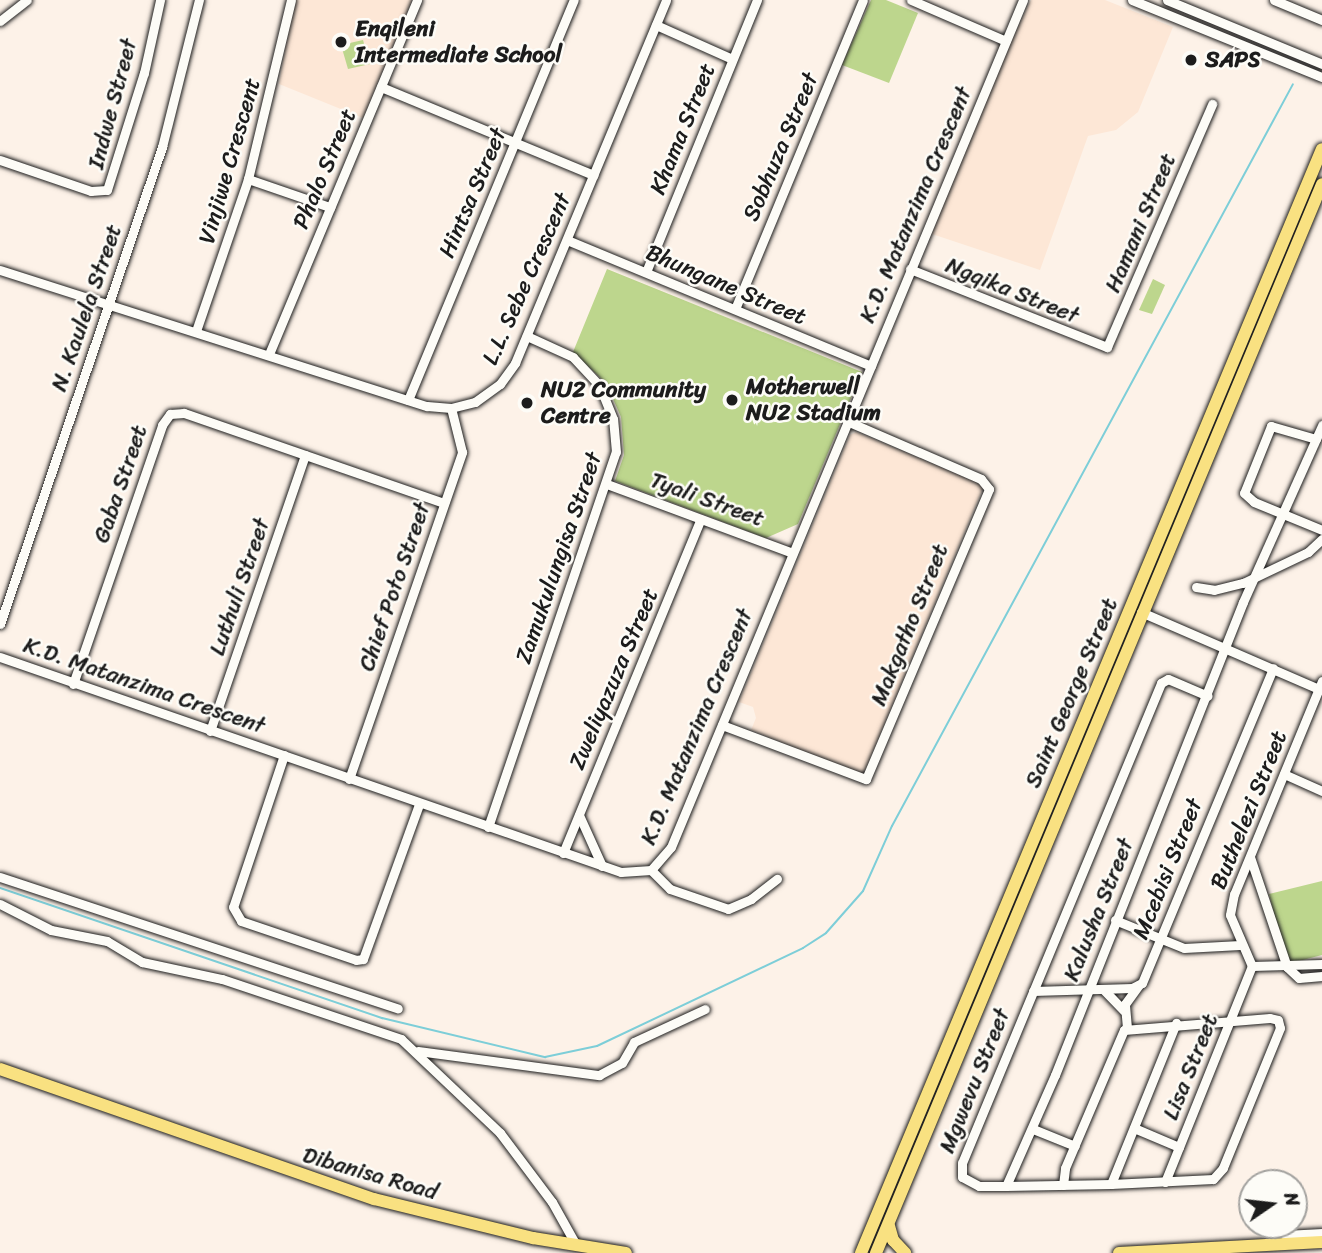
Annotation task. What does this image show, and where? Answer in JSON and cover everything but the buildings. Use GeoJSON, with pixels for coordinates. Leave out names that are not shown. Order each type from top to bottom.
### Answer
{"type":"FeatureCollection","features":[{"type":"Feature","properties":{"kind":"main road","name":"Saint George Street"},"geometry":{"type":"LineString","coordinates":[[861,1253],[1322,149]]}},
{"type":"Feature","properties":{"kind":"main road","name":"Saint George Street"},"geometry":{"type":"LineString","coordinates":[[876,1253],[1145,614],[1322,184]]}},
{"type":"Feature","properties":{"kind":"main road","name":"Dibanisa Road"},"geometry":{"type":"LineString","coordinates":[[0,1069],[109,1110]]}},
{"type":"Feature","properties":{"kind":"main road","name":"Dibanisa Road"},"geometry":{"type":"LineString","coordinates":[[0,1075],[374,1199],[576,1245],[626,1253]]}},
{"type":"Feature","properties":{"kind":"main road"},"geometry":{"type":"LineString","coordinates":[[889,1226],[893,1240],[905,1253]]}},
{"type":"Feature","properties":{"kind":"main road"},"geometry":{"type":"LineString","coordinates":[[1119,1253],[1226,1250],[1322,1242]]}},
{"type":"Feature","properties":{"kind":"street"},"geometry":{"type":"LineString","coordinates":[[0,21],[27,0]]}},
{"type":"Feature","properties":{"kind":"street","name":"Indwe Street"},"geometry":{"type":"LineString","coordinates":[[0,160],[91,191],[107,190],[140,85],[160,0]]}},
{"type":"Feature","properties":{"kind":"street","name":"N. Kaulela Street"},"geometry":{"type":"LineString","coordinates":[[0,624],[166,134],[199,0]]}},
{"type":"Feature","properties":{"kind":"street","name":"Vinjiwe Crescent"},"geometry":{"type":"LineString","coordinates":[[196,331],[248,180],[291,0]]}},
{"type":"Feature","properties":{"kind":"street","name":"Phalo Street"},"geometry":{"type":"LineString","coordinates":[[269,354],[417,0]]}},
{"type":"Feature","properties":{"kind":"street","name":"Hintsa Street"},"geometry":{"type":"LineString","coordinates":[[408,400],[574,0]]}},
{"type":"Feature","properties":{"kind":"street","name":"L.L. Sebe Crescent"},"geometry":{"type":"LineString","coordinates":[[451,408],[475,402],[500,384],[527,336],[666,0]]}},
{"type":"Feature","properties":{"kind":"street","name":"Khama Street"},"geometry":{"type":"LineString","coordinates":[[646,272],[757,0]]}},
{"type":"Feature","properties":{"kind":"street","name":"Sobhuza Street"},"geometry":{"type":"LineString","coordinates":[[735,309],[863,0]]}},
{"type":"Feature","properties":{"kind":"street"},"geometry":{"type":"LineString","coordinates":[[911,0],[1006,41]]}},
{"type":"Feature","properties":{"kind":"street","name":"K.D. Matanzima Crescent"},"geometry":{"type":"LineString","coordinates":[[0,657],[602,866],[629,874],[651,870],[671,846],[1023,0]]}},
{"type":"Feature","properties":{"kind":"street"},"geometry":{"type":"LineString","coordinates":[[1132,0],[1322,77]]}},
{"type":"Feature","properties":{"kind":"street"},"geometry":{"type":"LineString","coordinates":[[1167,0],[1322,64]]}},
{"type":"Feature","properties":{"kind":"street"},"geometry":{"type":"LineString","coordinates":[[1274,0],[1322,20]]}},
{"type":"Feature","properties":{"kind":"street"},"geometry":{"type":"LineString","coordinates":[[656,25],[732,59]]}},
{"type":"Feature","properties":{"kind":"street"},"geometry":{"type":"LineString","coordinates":[[381,87],[593,174]]}},
{"type":"Feature","properties":{"kind":"street","name":"Hamani Street"},"geometry":{"type":"LineString","coordinates":[[1099,348],[1112,343],[1212,104]]}},
{"type":"Feature","properties":{"kind":"street"},"geometry":{"type":"LineString","coordinates":[[248,180],[330,207]]}},
{"type":"Feature","properties":{"kind":"street","name":"Bhungane Street"},"geometry":{"type":"LineString","coordinates":[[566,240],[871,366]]}},
{"type":"Feature","properties":{"kind":"street"},"geometry":{"type":"LineString","coordinates":[[0,270],[408,400],[451,408]]}},
{"type":"Feature","properties":{"kind":"street","name":"Ngqika Street"},"geometry":{"type":"LineString","coordinates":[[910,270],[1099,348]]}},
{"type":"Feature","properties":{"kind":"street","name":"Zamukulungisa Street"},"geometry":{"type":"LineString","coordinates":[[488,827],[607,484],[617,443],[599,385],[572,357],[527,336]]}},
{"type":"Feature","properties":{"kind":"street","name":"Chief Poto Street"},"geometry":{"type":"LineString","coordinates":[[349,779],[463,445],[451,408]]}},
{"type":"Feature","properties":{"kind":"street","name":"Gaba Street"},"geometry":{"type":"LineString","coordinates":[[73,684],[167,416],[184,413],[444,503]]}},
{"type":"Feature","properties":{"kind":"street","name":"Makgatho Street"},"geometry":{"type":"LineString","coordinates":[[722,725],[866,779],[989,485],[846,421]]}},
{"type":"Feature","properties":{"kind":"street","name":"Kalusha Street"},"geometry":{"type":"LineString","coordinates":[[1006,1186],[1033,1129],[1115,920],[1228,649],[1243,603],[1258,576],[1322,425]]}},
{"type":"Feature","properties":{"kind":"street"},"geometry":{"type":"LineString","coordinates":[[1316,439],[1271,426],[1245,484],[1247,497],[1322,530]]}},
{"type":"Feature","properties":{"kind":"street","name":"Luthuli Street"},"geometry":{"type":"LineString","coordinates":[[210,731],[305,455]]}},
{"type":"Feature","properties":{"kind":"street","name":"Tyali Street"},"geometry":{"type":"LineString","coordinates":[[607,484],[793,553]]}},
{"type":"Feature","properties":{"kind":"street","name":"Zweliyazuza Street"},"geometry":{"type":"LineString","coordinates":[[563,853],[701,519]]}},
{"type":"Feature","properties":{"kind":"street"},"geometry":{"type":"LineString","coordinates":[[1196,587],[1214,590],[1258,576],[1308,552],[1322,539]]}},
{"type":"Feature","properties":{"kind":"street"},"geometry":{"type":"LineString","coordinates":[[1131,607],[1273,668],[1320,685]]}},
{"type":"Feature","properties":{"kind":"street","name":"Mcebisi Street"},"geometry":{"type":"LineString","coordinates":[[1124,1011],[1160,939],[1273,668]]}},
{"type":"Feature","properties":{"kind":"street","name":"Mgwevu Street"},"geometry":{"type":"LineString","coordinates":[[1208,696],[1168,679],[1161,683],[960,1167],[968,1184],[1111,1184],[1209,1180],[1220,1175],[1280,1028],[1275,1019],[1230,1021]]}},
{"type":"Feature","properties":{"kind":"street","name":"Buthelezi Street"},"geometry":{"type":"LineString","coordinates":[[1252,966],[1240,945],[1230,908],[1320,685]]}},
{"type":"Feature","properties":{"kind":"street"},"geometry":{"type":"LineString","coordinates":[[284,755],[233,907],[241,921],[356,960],[363,959],[419,804]]}},
{"type":"Feature","properties":{"kind":"street"},"geometry":{"type":"LineString","coordinates":[[1284,774],[1322,791]]}},
{"type":"Feature","properties":{"kind":"street"},"geometry":{"type":"LineString","coordinates":[[579,813],[582,830],[602,866]]}},
{"type":"Feature","properties":{"kind":"street"},"geometry":{"type":"LineString","coordinates":[[1250,857],[1287,967],[1302,979],[1322,976]]}},
{"type":"Feature","properties":{"kind":"street"},"geometry":{"type":"LineString","coordinates":[[651,870],[670,889],[728,909],[751,899],[777,879]]}},
{"type":"Feature","properties":{"kind":"street"},"geometry":{"type":"LineString","coordinates":[[0,877],[398,1009]]}},
{"type":"Feature","properties":{"kind":"street"},"geometry":{"type":"LineString","coordinates":[[0,904],[51,929],[107,941],[142,962],[229,981],[368,1026],[418,1051],[508,1143],[552,1202],[576,1245]]}},
{"type":"Feature","properties":{"kind":"street"},"geometry":{"type":"LineString","coordinates":[[1115,920],[1187,948],[1240,945]]}},
{"type":"Feature","properties":{"kind":"street"},"geometry":{"type":"LineString","coordinates":[[1252,966],[1317,965]]}},
{"type":"Feature","properties":{"kind":"street"},"geometry":{"type":"LineString","coordinates":[[1302,979],[1317,965]]}},
{"type":"Feature","properties":{"kind":"street","name":"Lisa Street"},"geometry":{"type":"LineString","coordinates":[[1165,1182],[1252,966]]}},
{"type":"Feature","properties":{"kind":"street"},"geometry":{"type":"LineString","coordinates":[[1033,991],[1139,985]]}},
{"type":"Feature","properties":{"kind":"street"},"geometry":{"type":"LineString","coordinates":[[1063,1185],[1075,1146],[1127,1028],[1124,1011],[1103,989]]}},
{"type":"Feature","properties":{"kind":"street"},"geometry":{"type":"LineString","coordinates":[[418,1051],[610,1073],[622,1063],[634,1042],[705,1009]]}},
{"type":"Feature","properties":{"kind":"street"},"geometry":{"type":"LineString","coordinates":[[1127,1028],[1230,1021]]}},
{"type":"Feature","properties":{"kind":"street"},"geometry":{"type":"LineString","coordinates":[[1111,1184],[1176,1023]]}},
{"type":"Feature","properties":{"kind":"street"},"geometry":{"type":"LineString","coordinates":[[1134,1128],[1179,1147]]}},
{"type":"Feature","properties":{"kind":"street"},"geometry":{"type":"LineString","coordinates":[[1033,1129],[1075,1146]]}},
{"type":"Feature","properties":{"kind":"shaded area","name":"Enqileni Intermediate School"},"geometry":{"type":"Polygon","coordinates":[[[294,0],[412,0],[363,118],[279,84],[294,0]]]}},
{"type":"Feature","properties":{"kind":"shaded area"},"geometry":{"type":"Polygon","coordinates":[[[1031,0],[1105,0],[1173,27],[1138,112],[1116,130],[1088,136],[1040,270],[932,234],[982,101],[1031,0]]]}},
{"type":"Feature","properties":{"kind":"shaded area"},"geometry":{"type":"Polygon","coordinates":[[[856,432],[984,485],[863,775],[751,730],[756,718],[753,707],[739,702],[850,435],[856,432]]]}},
{"type":"Feature","properties":{"kind":"green space"},"geometry":{"type":"Polygon","coordinates":[[[871,0],[886,0],[918,13],[889,83],[842,65],[871,0]]]}},
{"type":"Feature","properties":{"kind":"green space"},"geometry":{"type":"Polygon","coordinates":[[[363,40],[370,64],[348,69],[341,45],[363,40]]]}},
{"type":"Feature","properties":{"kind":"green space","name":"Motherwell NU2 Stadium"},"geometry":{"type":"Polygon","coordinates":[[[607,269],[862,372],[798,524],[766,538],[615,481],[624,455],[621,417],[606,383],[573,352],[607,269]]]}},
{"type":"Feature","properties":{"kind":"green space"},"geometry":{"type":"Polygon","coordinates":[[[1153,279],[1165,285],[1152,314],[1139,310],[1153,279]]]}},
{"type":"Feature","properties":{"kind":"green space"},"geometry":{"type":"Polygon","coordinates":[[[1322,881],[1322,955],[1287,964],[1269,894],[1322,881]]]}},
{"type":"Feature","properties":{"kind":"waterway"},"geometry":{"type":"LineString","coordinates":[[0,888],[382,1018],[545,1057],[597,1046],[803,948],[826,933],[863,891],[892,826],[1293,84]]}},
{"type":"Feature","properties":{"kind":"place","name":"Enqileni Intermediate School"},"geometry":{"type":"Point","coordinates":[341,42]}},
{"type":"Feature","properties":{"kind":"place","name":"SAPS"},"geometry":{"type":"Point","coordinates":[1191,60]}},
{"type":"Feature","properties":{"kind":"place","name":"Motherwell NU2 Stadium"},"geometry":{"type":"Point","coordinates":[732,400]}},
{"type":"Feature","properties":{"kind":"place","name":"NU2 Community Centre"},"geometry":{"type":"Point","coordinates":[527,403]}}]}
